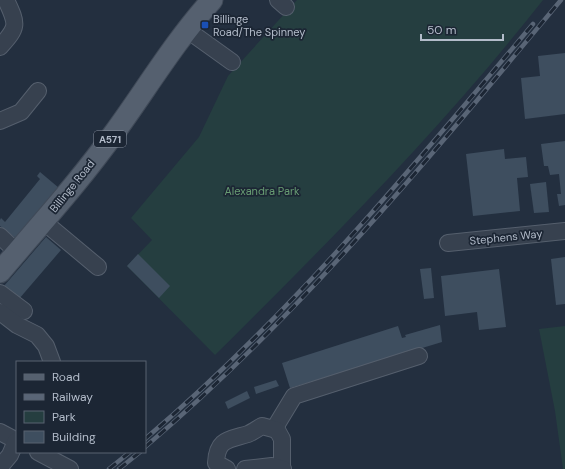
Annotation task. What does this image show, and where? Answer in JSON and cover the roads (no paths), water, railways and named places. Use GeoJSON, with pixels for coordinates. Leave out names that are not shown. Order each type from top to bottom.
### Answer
{"type":"FeatureCollection","features":[{"type":"Feature","properties":{"kind":"main road","name":"Billinge Road"},"geometry":{"type":"LineString","coordinates":[[0,272],[44,222],[115,133],[186,29],[212,0]]}},
{"type":"Feature","properties":{"kind":"street"},"geometry":{"type":"LineString","coordinates":[[0,47],[13,32],[15,18],[6,0]]}},
{"type":"Feature","properties":{"kind":"street"},"geometry":{"type":"LineString","coordinates":[[186,29],[232,62]]}},
{"type":"Feature","properties":{"kind":"street"},"geometry":{"type":"LineString","coordinates":[[0,121],[21,112],[38,91]]}},
{"type":"Feature","properties":{"kind":"street"},"geometry":{"type":"LineString","coordinates":[[44,222],[98,267]]}},
{"type":"Feature","properties":{"kind":"street","name":"Stephens Way"},"geometry":{"type":"LineString","coordinates":[[448,243],[565,231]]}},
{"type":"Feature","properties":{"kind":"street"},"geometry":{"type":"LineString","coordinates":[[0,236],[17,252]]}},
{"type":"Feature","properties":{"kind":"street"},"geometry":{"type":"LineString","coordinates":[[0,293],[24,311]]}},
{"type":"Feature","properties":{"kind":"street"},"geometry":{"type":"LineString","coordinates":[[0,312],[17,326],[36,335],[46,346],[52,361]]}},
{"type":"Feature","properties":{"kind":"street"},"geometry":{"type":"LineString","coordinates":[[274,429],[294,396],[419,356]]}},
{"type":"Feature","properties":{"kind":"street"},"geometry":{"type":"LineString","coordinates":[[222,468],[216,463],[216,453],[226,440],[250,433],[262,426],[277,430],[282,439],[283,468],[272,466],[245,469]]}},
{"type":"Feature","properties":{"kind":"street"},"geometry":{"type":"LineString","coordinates":[[0,432],[16,440]]}},
{"type":"Feature","properties":{"kind":"street"},"geometry":{"type":"LineString","coordinates":[[0,467],[10,455],[16,443]]}},
{"type":"Feature","properties":{"kind":"street"},"geometry":{"type":"LineString","coordinates":[[40,453],[70,469]]}},
{"type":"Feature","properties":{"kind":"railway"},"geometry":{"type":"LineString","coordinates":[[146,446],[257,344],[311,289],[413,176],[561,0]]}},
{"type":"Feature","properties":{"kind":"railway"},"geometry":{"type":"LineString","coordinates":[[146,438],[250,343],[348,240],[395,187],[533,24]]}},
{"type":"Feature","properties":{"kind":"railway"},"geometry":{"type":"LineString","coordinates":[[109,469],[129,453]]}},
{"type":"Feature","properties":{"kind":"railway"},"geometry":{"type":"LineString","coordinates":[[119,469],[139,453]]}},
{"type":"Feature","properties":{"kind":"place","name":"Billinge Road/The Spinney"},"geometry":{"type":"Point","coordinates":[205,25]}},
{"type":"Feature","properties":{"kind":"park label","name":"Alexandra Park"},"geometry":{"type":"Point","coordinates":[262,191]}}]}
